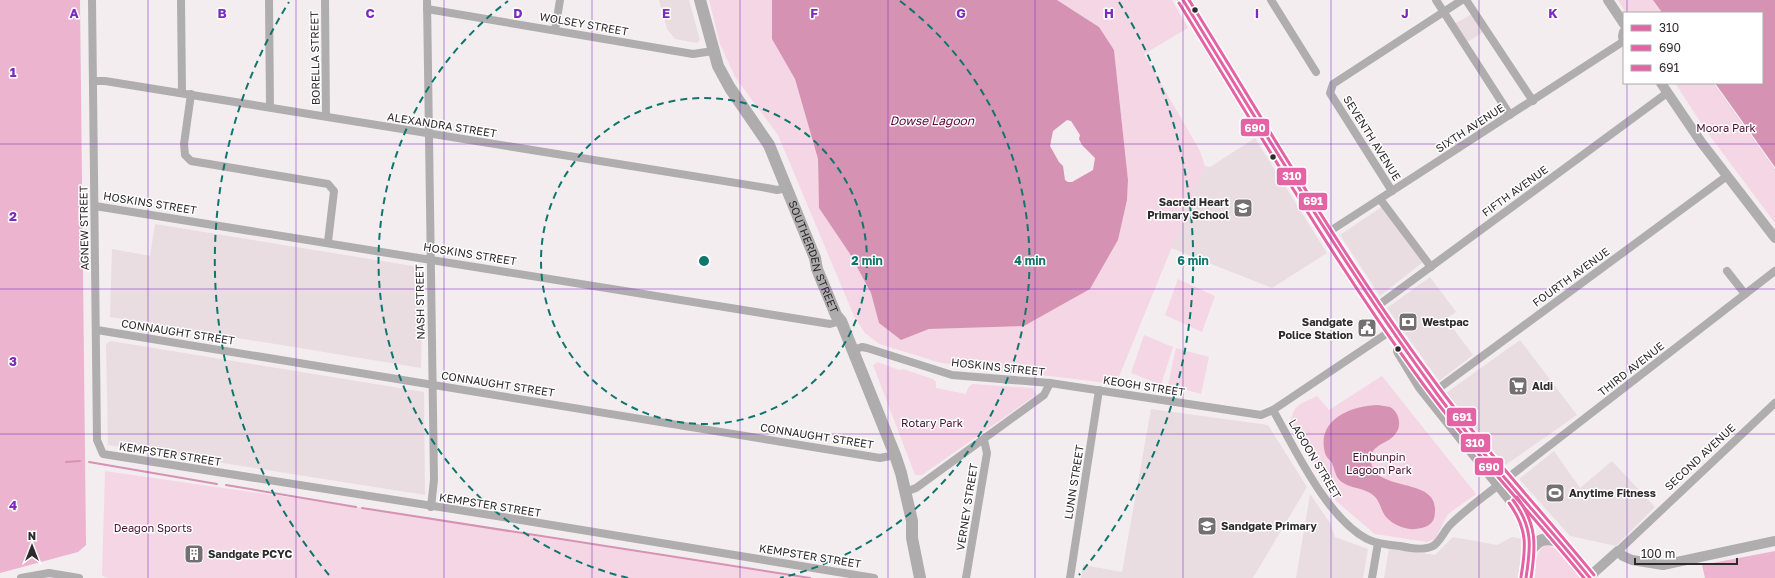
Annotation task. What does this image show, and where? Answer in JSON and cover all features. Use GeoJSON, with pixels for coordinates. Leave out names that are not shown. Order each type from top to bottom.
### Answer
{"type":"FeatureCollection","features":[{"type":"Feature","properties":{"kind":"main road","name":"SOUTHERDEN STREET"},"geometry":{"type":"LineString","coordinates":[[700,0],[713,51],[724,78],[767,141],[815,258],[817,269],[836,315],[841,321],[895,455],[912,521],[919,537],[926,578]]}},
{"type":"Feature","properties":{"kind":"main road"},"geometry":{"type":"LineString","coordinates":[[1183,0],[1327,233],[1432,394],[1503,481],[1556,536],[1589,578]]}},
{"type":"Feature","properties":{"kind":"main road"},"geometry":{"type":"LineString","coordinates":[[1503,481],[1528,525],[1530,551],[1526,578]]}},
{"type":"Feature","properties":{"kind":"main road","name":"SOUTHERDEN STREET"},"geometry":{"type":"LineString","coordinates":[[912,521],[912,538],[920,578]]}},
{"type":"Feature","properties":{"kind":"main road"},"geometry":{"type":"LineString","coordinates":[[1530,551],[1536,542],[1541,539],[1548,538],[1559,541]]}},
{"type":"Feature","properties":{"kind":"street","name":"AGNEW STREET"},"geometry":{"type":"LineString","coordinates":[[92,0],[97,330],[97,440],[103,454]]}},
{"type":"Feature","properties":{"kind":"street"},"geometry":{"type":"LineString","coordinates":[[181,0],[182,93]]}},
{"type":"Feature","properties":{"kind":"street"},"geometry":{"type":"LineString","coordinates":[[268,0],[270,107]]}},
{"type":"Feature","properties":{"kind":"street","name":"BORELLA STREET"},"geometry":{"type":"LineString","coordinates":[[325,0],[326,116]]}},
{"type":"Feature","properties":{"kind":"street","name":"NASH STREET"},"geometry":{"type":"LineString","coordinates":[[427,0],[434,480],[431,507]]}},
{"type":"Feature","properties":{"kind":"street"},"geometry":{"type":"LineString","coordinates":[[554,30],[560,0]]}},
{"type":"Feature","properties":{"kind":"street"},"geometry":{"type":"LineString","coordinates":[[1270,0],[1316,72]]}},
{"type":"Feature","properties":{"kind":"street"},"geometry":{"type":"LineString","coordinates":[[1436,0],[1510,115]]}},
{"type":"Feature","properties":{"kind":"street","name":"SEVENTH AVENUE"},"geometry":{"type":"LineString","coordinates":[[1392,191],[1330,93],[1333,84],[1462,0]]}},
{"type":"Feature","properties":{"kind":"street"},"geometry":{"type":"LineString","coordinates":[[1466,0],[1533,101]]}},
{"type":"Feature","properties":{"kind":"street"},"geometry":{"type":"LineString","coordinates":[[1608,0],[1623,22]]}},
{"type":"Feature","properties":{"kind":"street","name":"WOLSEY STREET"},"geometry":{"type":"LineString","coordinates":[[427,9],[693,54],[713,51]]}},
{"type":"Feature","properties":{"kind":"street","name":"SIXTH AVENUE"},"geometry":{"type":"LineString","coordinates":[[1327,233],[1623,42]]}},
{"type":"Feature","properties":{"kind":"street","name":"ALEXANDRA STREET"},"geometry":{"type":"LineString","coordinates":[[94,81],[106,81],[191,94],[428,134],[772,189],[787,188]]}},
{"type":"Feature","properties":{"kind":"street"},"geometry":{"type":"LineString","coordinates":[[1662,84],[1701,142],[1775,238]]}},
{"type":"Feature","properties":{"kind":"street","name":"FIFTH AVENUE"},"geometry":{"type":"LineString","coordinates":[[1376,307],[1668,93]]}},
{"type":"Feature","properties":{"kind":"street"},"geometry":{"type":"LineString","coordinates":[[191,94],[184,144],[185,155],[191,161],[328,184],[334,191],[328,242]]}},
{"type":"Feature","properties":{"kind":"street","name":"FOURTH AVENUE"},"geometry":{"type":"LineString","coordinates":[[1432,394],[1727,176]]}},
{"type":"Feature","properties":{"kind":"street"},"geometry":{"type":"LineString","coordinates":[[1380,199],[1431,267]]}},
{"type":"Feature","properties":{"kind":"street","name":"HOSKINS STREET"},"geometry":{"type":"LineString","coordinates":[[95,206],[328,242],[830,324],[841,321]]}},
{"type":"Feature","properties":{"kind":"street"},"geometry":{"type":"LineString","coordinates":[[1728,271],[1745,294]]}},
{"type":"Feature","properties":{"kind":"street","name":"THIRD AVENUE"},"geometry":{"type":"LineString","coordinates":[[1503,481],[1775,271]]}},
{"type":"Feature","properties":{"kind":"street","name":"CONNAUGHT STREET"},"geometry":{"type":"LineString","coordinates":[[97,330],[880,458],[895,455]]}},
{"type":"Feature","properties":{"kind":"street","name":"KEOGH STREET"},"geometry":{"type":"LineString","coordinates":[[1050,384],[1099,390],[1254,415],[1273,410],[1390,331]]}},
{"type":"Feature","properties":{"kind":"street","name":"HOSKINS STREET"},"geometry":{"type":"LineString","coordinates":[[853,350],[858,348],[867,348],[952,376],[1050,384]]}},
{"type":"Feature","properties":{"kind":"street"},"geometry":{"type":"LineString","coordinates":[[905,492],[916,488],[984,440],[1044,395],[1050,384]]}},
{"type":"Feature","properties":{"kind":"street","name":"LUNN STREET"},"geometry":{"type":"LineString","coordinates":[[1070,578],[1099,390]]}},
{"type":"Feature","properties":{"kind":"street","name":"SECOND AVENUE"},"geometry":{"type":"LineString","coordinates":[[1589,578],[1775,403]]}},
{"type":"Feature","properties":{"kind":"street","name":"LAGOON STREET"},"geometry":{"type":"LineString","coordinates":[[1273,410],[1295,449],[1330,505],[1361,536],[1378,543],[1418,548],[1434,546],[1451,524],[1503,481]]}},
{"type":"Feature","properties":{"kind":"street","name":"VERNEY STREET"},"geometry":{"type":"LineString","coordinates":[[966,578],[987,453],[984,440]]}},
{"type":"Feature","properties":{"kind":"street","name":"KEMPSTER STREET"},"geometry":{"type":"LineString","coordinates":[[103,454],[431,507],[503,517],[874,578]]}},
{"type":"Feature","properties":{"kind":"street"},"geometry":{"type":"LineString","coordinates":[[1618,551],[1624,557],[1632,560],[1663,565],[1775,541]]}},
{"type":"Feature","properties":{"kind":"street"},"geometry":{"type":"LineString","coordinates":[[1372,578],[1378,543]]}},
{"type":"Feature","properties":{"kind":"street"},"geometry":{"type":"LineString","coordinates":[[21,578],[49,573],[79,578]]}},
{"type":"Feature","properties":{"kind":"shaded area"},"geometry":{"type":"Polygon","coordinates":[[[0,0],[80,0],[86,545],[78,552],[0,573],[0,0]]]}},
{"type":"Feature","properties":{"kind":"shaded area"},"geometry":{"type":"Polygon","coordinates":[[[659,0],[689,0],[700,40],[697,43],[675,39],[667,29],[659,0]]]}},
{"type":"Feature","properties":{"kind":"shaded area"},"geometry":{"type":"Polygon","coordinates":[[[1472,14],[1483,32],[1466,43],[1454,24],[1472,14]]]}},
{"type":"Feature","properties":{"kind":"shaded area","name":"Sacred Heart Primary School"},"geometry":{"type":"Polygon","coordinates":[[[1255,138],[1327,253],[1272,288],[1171,248],[1205,166],[1210,167],[1255,138]]]}},
{"type":"Feature","properties":{"kind":"shaded area"},"geometry":{"type":"Polygon","coordinates":[[[1383,206],[1423,262],[1380,296],[1340,235],[1383,206]]]}},
{"type":"Feature","properties":{"kind":"shaded area"},"geometry":{"type":"Polygon","coordinates":[[[155,224],[419,267],[423,275],[421,368],[110,317],[112,249],[150,256],[155,224]]]}},
{"type":"Feature","properties":{"kind":"shaded area"},"geometry":{"type":"Polygon","coordinates":[[[1430,277],[1456,312],[1446,319],[1473,355],[1439,381],[1387,308],[1430,277]]]}},
{"type":"Feature","properties":{"kind":"shaded area"},"geometry":{"type":"Polygon","coordinates":[[[1520,340],[1577,415],[1504,466],[1446,393],[1520,340]]]}},
{"type":"Feature","properties":{"kind":"shaded area"},"geometry":{"type":"Polygon","coordinates":[[[111,341],[424,392],[425,495],[108,445],[106,344],[111,341]]]}},
{"type":"Feature","properties":{"kind":"shaded area","name":"Sandgate Primary"},"geometry":{"type":"Polygon","coordinates":[[[1151,409],[1268,425],[1307,487],[1253,578],[1081,578],[1083,565],[1122,572],[1151,409]]]}},
{"type":"Feature","properties":{"kind":"shaded area"},"geometry":{"type":"Polygon","coordinates":[[[1554,451],[1580,488],[1612,461],[1655,507],[1616,546],[1570,536],[1519,479],[1554,451]]]}},
{"type":"Feature","properties":{"kind":"shaded area"},"geometry":{"type":"Polygon","coordinates":[[[1310,494],[1330,523],[1335,537],[1368,549],[1363,578],[1296,578],[1310,494]]]}},
{"type":"Feature","properties":{"kind":"shaded area"},"geometry":{"type":"Polygon","coordinates":[[[1453,537],[1497,545],[1512,537],[1529,540],[1523,578],[1384,578],[1389,548],[1435,555],[1453,537]]]}},
{"type":"Feature","properties":{"kind":"shaded area"},"geometry":{"type":"Polygon","coordinates":[[[1775,551],[1775,578],[1705,578],[1702,565],[1775,551]]]}},
{"type":"Feature","properties":{"kind":"green space"},"geometry":{"type":"Polygon","coordinates":[[[709,0],[772,0],[772,39],[795,79],[818,159],[819,208],[850,254],[871,293],[879,323],[901,340],[929,329],[1024,326],[1090,289],[1118,240],[1127,200],[1128,180],[1114,50],[1099,27],[1057,0],[1172,0],[1188,28],[1144,54],[1200,151],[1205,166],[1116,384],[941,363],[879,344],[865,333],[854,316],[778,135],[735,77],[720,44],[709,0]]]}},
{"type":"Feature","properties":{"kind":"green space"},"geometry":{"type":"Polygon","coordinates":[[[1618,0],[1656,0],[1665,12],[1625,12],[1618,0]]]}},
{"type":"Feature","properties":{"kind":"green space","name":"Moora Park"},"geometry":{"type":"Polygon","coordinates":[[[1676,84],[1717,84],[1775,165],[1775,223],[1707,132],[1676,84]]]}},
{"type":"Feature","properties":{"kind":"green space"},"geometry":{"type":"Polygon","coordinates":[[[1178,279],[1215,296],[1202,332],[1165,315],[1178,279]]]}},
{"type":"Feature","properties":{"kind":"green space"},"geometry":{"type":"Polygon","coordinates":[[[1144,335],[1173,347],[1161,385],[1131,373],[1144,335]]]}},
{"type":"Feature","properties":{"kind":"green space"},"geometry":{"type":"Polygon","coordinates":[[[1176,348],[1209,357],[1201,394],[1168,385],[1176,348]]]}},
{"type":"Feature","properties":{"kind":"green space","name":"Rotary Park"},"geometry":{"type":"Polygon","coordinates":[[[878,362],[899,370],[903,369],[933,379],[936,382],[936,388],[966,394],[968,388],[972,384],[1033,388],[1036,395],[922,475],[915,475],[873,365],[878,362]]]}},
{"type":"Feature","properties":{"kind":"green space","name":"Einbunpin Lagoon Park"},"geometry":{"type":"Polygon","coordinates":[[[1382,376],[1476,494],[1448,514],[1435,539],[1427,542],[1375,534],[1336,501],[1291,424],[1295,408],[1302,403],[1317,396],[1329,410],[1382,376]]]}},
{"type":"Feature","properties":{"kind":"green space","name":"Deagon Sports"},"geometry":{"type":"Polygon","coordinates":[[[105,471],[426,517],[805,578],[109,578],[102,576],[105,471]]]}},
{"type":"Feature","properties":{"kind":"green space"},"geometry":{"type":"Polygon","coordinates":[[[1547,545],[1557,549],[1581,578],[1535,578],[1536,559],[1540,550],[1547,545]]]}},
{"type":"Feature","properties":{"kind":"water","name":"Dowse Lagoon"},"geometry":{"type":"Polygon","coordinates":[[[772,0],[1057,0],[1099,27],[1114,50],[1128,180],[1127,200],[1118,240],[1090,289],[1024,326],[929,329],[901,340],[879,323],[871,293],[850,254],[819,208],[818,159],[795,79],[772,39],[772,0]],[[1067,120],[1053,131],[1050,146],[1063,166],[1065,180],[1068,182],[1072,182],[1093,170],[1095,158],[1082,145],[1079,139],[1080,135],[1071,121],[1067,120]]]}},
{"type":"Feature","properties":{"kind":"water"},"geometry":{"type":"Polygon","coordinates":[[[1653,0],[1775,0],[1775,170],[1714,84],[1763,84],[1763,12],[1660,12],[1661,11],[1653,0]]]}},
{"type":"Feature","properties":{"kind":"water"},"geometry":{"type":"Polygon","coordinates":[[[1378,405],[1390,407],[1396,412],[1399,419],[1399,426],[1393,437],[1375,449],[1372,453],[1372,466],[1377,474],[1385,479],[1416,488],[1426,493],[1432,499],[1435,508],[1433,521],[1425,527],[1408,529],[1389,520],[1384,515],[1378,501],[1374,496],[1370,493],[1345,484],[1337,477],[1332,463],[1327,457],[1324,441],[1326,431],[1331,423],[1338,417],[1357,408],[1378,405]]]}},
{"type":"Feature","properties":{"kind":"pier"},"geometry":{"type":"Polygon","coordinates":[[[1714,84],[1716,84],[1775,167],[1775,170],[1714,84]]]}},
{"type":"Feature","properties":{"kind":"waterway"},"geometry":{"type":"LineString","coordinates":[[66,462],[80,461]]}},
{"type":"Feature","properties":{"kind":"waterway"},"geometry":{"type":"LineString","coordinates":[[89,462],[217,484]]}},
{"type":"Feature","properties":{"kind":"waterway"},"geometry":{"type":"LineString","coordinates":[[226,485],[356,507]]}},
{"type":"Feature","properties":{"kind":"waterway"},"geometry":{"type":"LineString","coordinates":[[362,508],[810,578]]}},
{"type":"Feature","properties":{"kind":"transit line","name":"310"},"geometry":{"type":"LineString","coordinates":[[1183,0],[1332,240],[1394,334],[1446,406],[1486,456],[1590,578]]}},
{"type":"Feature","properties":{"kind":"transit line","name":"691"},"geometry":{"type":"LineString","coordinates":[[1189,0],[1307,192],[1399,333],[1471,429],[1594,575]]}},
{"type":"Feature","properties":{"kind":"transit line","name":"690"},"geometry":{"type":"LineString","coordinates":[[1179,3],[1297,196],[1390,338],[1462,434],[1584,578]]}},
{"type":"Feature","properties":{"kind":"transit line","name":"691"},"geometry":{"type":"LineString","coordinates":[[1517,497],[1524,507],[1532,526],[1534,555],[1531,578]]}},
{"type":"Feature","properties":{"kind":"transit line","name":"310"},"geometry":{"type":"LineString","coordinates":[[1513,500],[1524,519],[1529,537],[1529,556],[1526,578]]}},
{"type":"Feature","properties":{"kind":"transit line","name":"690"},"geometry":{"type":"LineString","coordinates":[[1509,503],[1520,521],[1524,538],[1524,556],[1521,577]]}},
{"type":"Feature","properties":{"kind":"place","name":"Sacred Heart Primary School"},"geometry":{"type":"Point","coordinates":[1243,208]}},
{"type":"Feature","properties":{"kind":"place","name":"Westpac"},"geometry":{"type":"Point","coordinates":[1408,322]}},
{"type":"Feature","properties":{"kind":"place","name":"Sandgate Police Station"},"geometry":{"type":"Point","coordinates":[1367,328]}},
{"type":"Feature","properties":{"kind":"place","name":"Aldi"},"geometry":{"type":"Point","coordinates":[1518,386]}},
{"type":"Feature","properties":{"kind":"place","name":"Anytime Fitness"},"geometry":{"type":"Point","coordinates":[1555,493]}},
{"type":"Feature","properties":{"kind":"place","name":"Sandgate Primary"},"geometry":{"type":"Point","coordinates":[1207,526]}},
{"type":"Feature","properties":{"kind":"place","name":"Sandgate PCYC"},"geometry":{"type":"Point","coordinates":[194,554]}}]}
